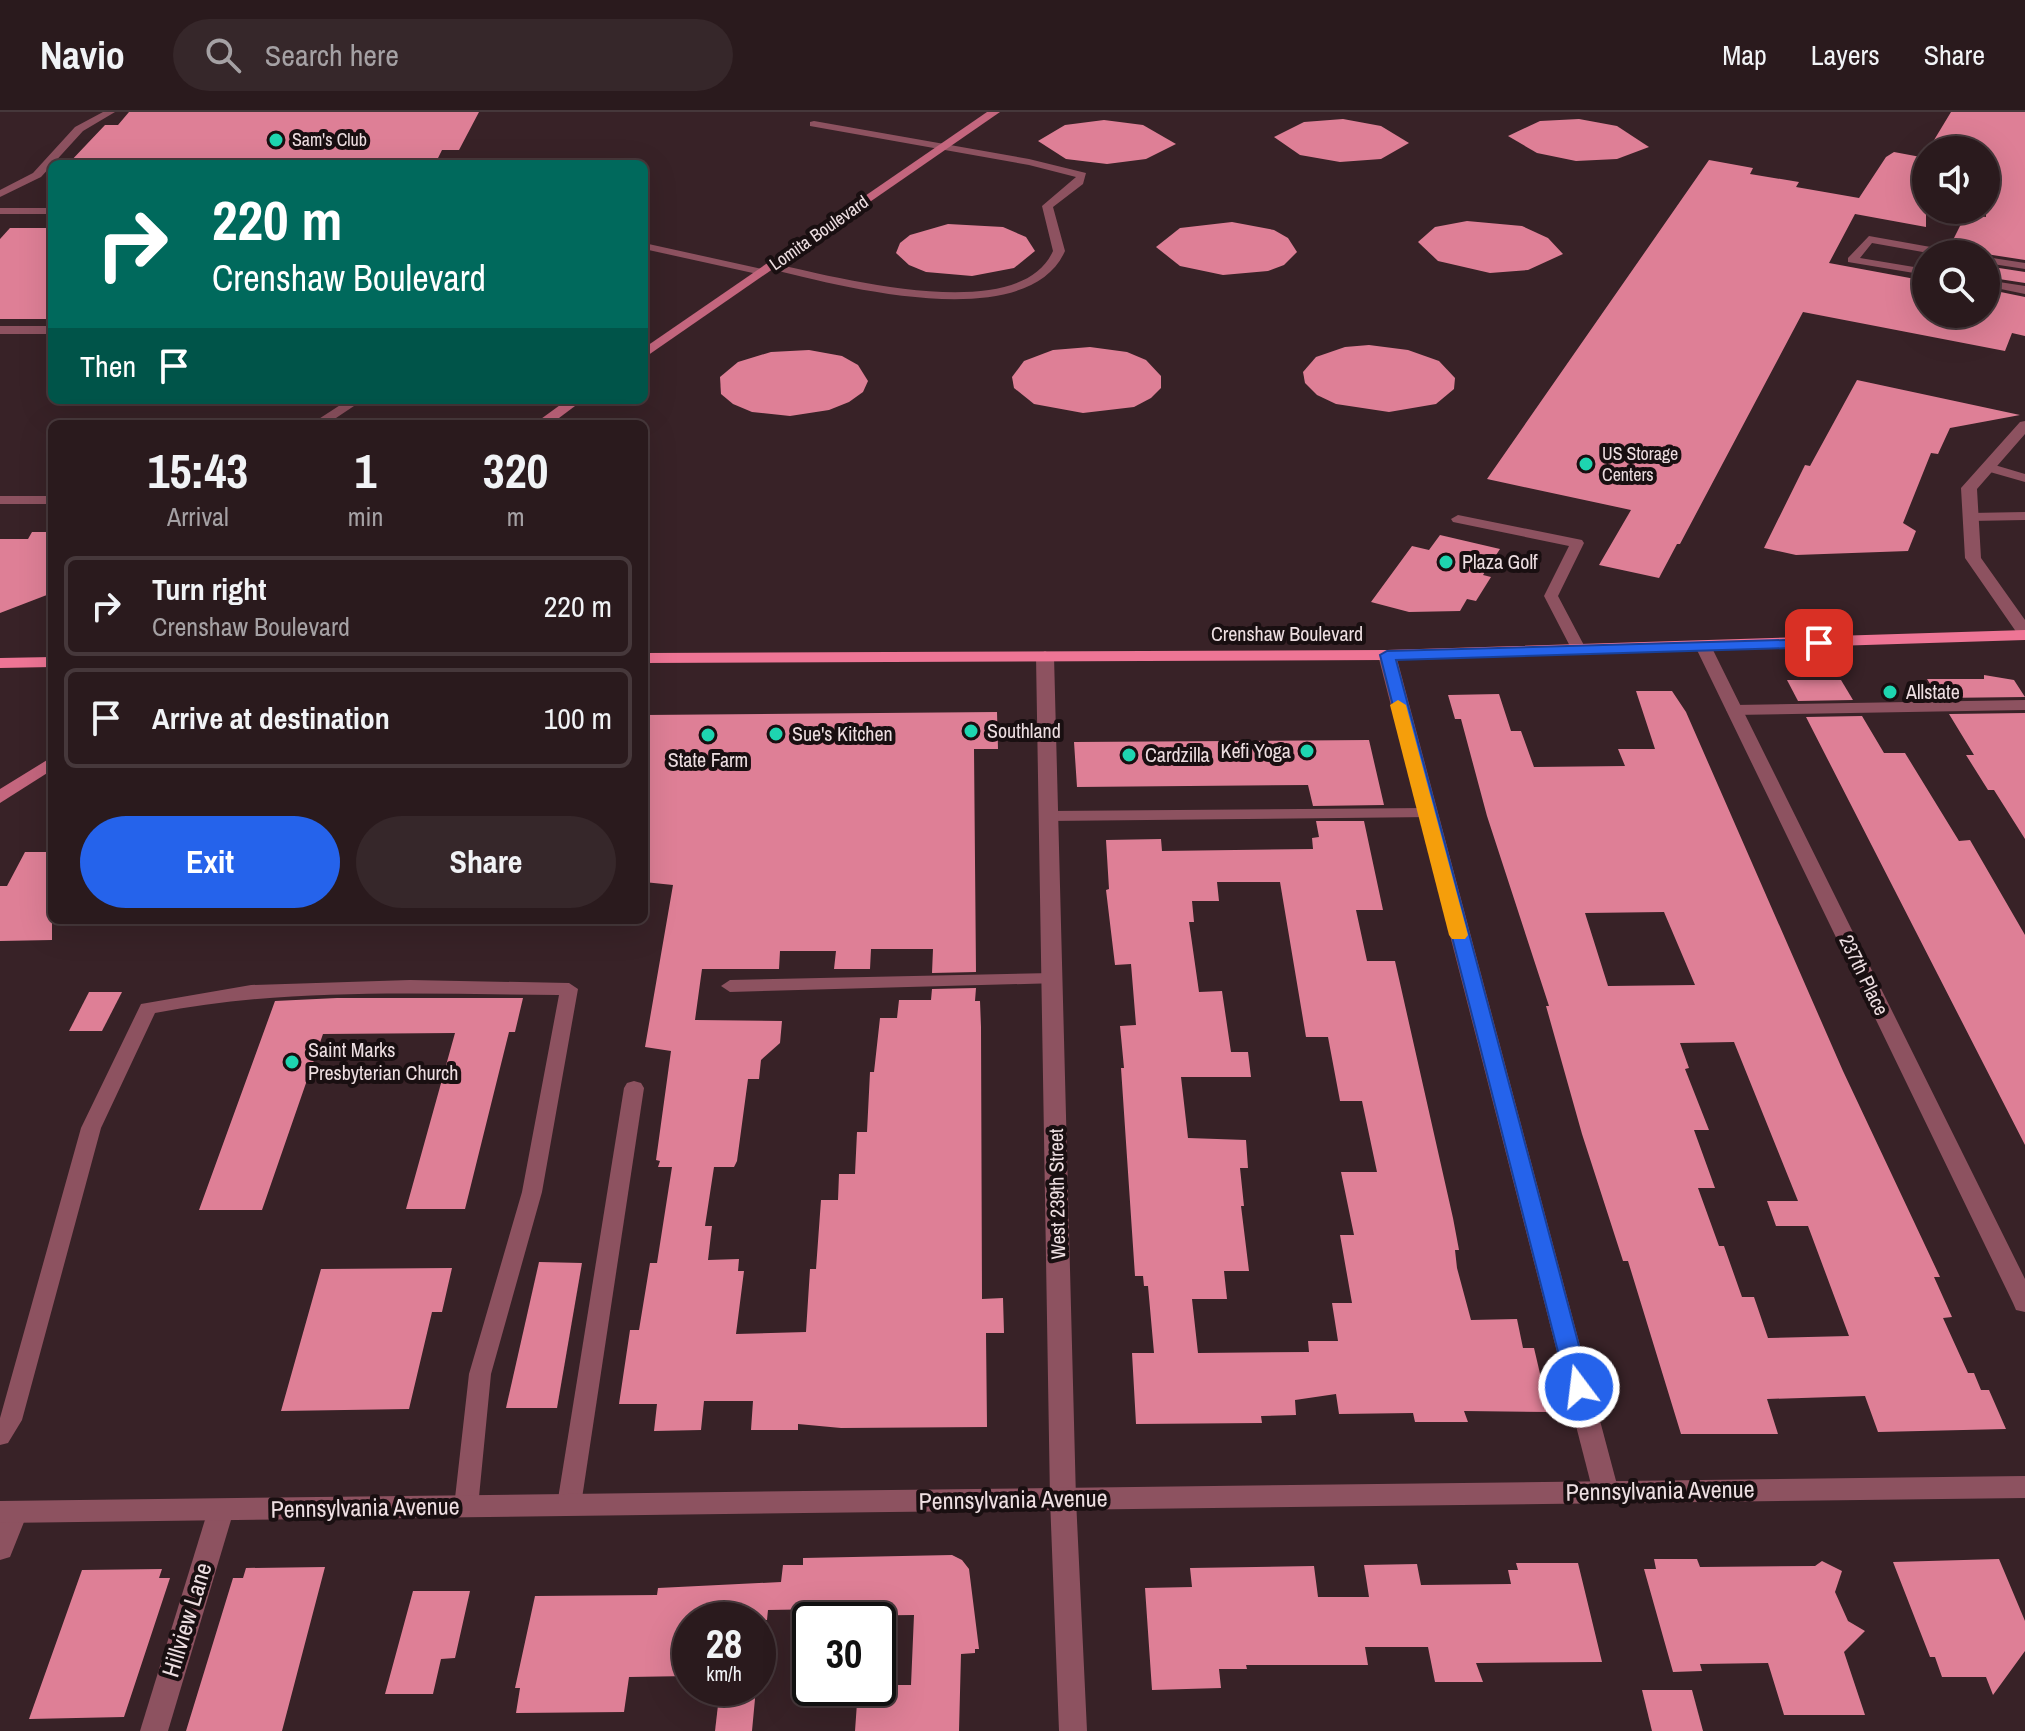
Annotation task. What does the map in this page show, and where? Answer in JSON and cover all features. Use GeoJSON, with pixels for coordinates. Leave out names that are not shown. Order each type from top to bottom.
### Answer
{"type":"FeatureCollection","features":[{"type":"Feature","properties":{"kind":"main road","name":"Lomita Boulevard"},"geometry":{"type":"LineString","coordinates":[[648,351],[994,112]]}},
{"type":"Feature","properties":{"kind":"main road"},"geometry":{"type":"LineString","coordinates":[[547,420],[570,404]]}},
{"type":"Feature","properties":{"kind":"main road","name":"Crenshaw Boulevard"},"geometry":{"type":"LineString","coordinates":[[648,658],[1387,655],[1704,648],[2025,633]]}},
{"type":"Feature","properties":{"kind":"main road"},"geometry":{"type":"LineString","coordinates":[[0,663],[48,662]]}},
{"type":"Feature","properties":{"kind":"main road"},"geometry":{"type":"LineString","coordinates":[[0,797],[48,765]]}},
{"type":"Feature","properties":{"kind":"street"},"geometry":{"type":"LineString","coordinates":[[2025,425],[1969,488],[1973,558],[2025,633]]}},
{"type":"Feature","properties":{"kind":"street","name":"237th Place"},"geometry":{"type":"LineString","coordinates":[[1704,648],[2025,1303]]}},
{"type":"Feature","properties":{"kind":"street"},"geometry":{"type":"LineString","coordinates":[[1387,655],[1606,1492]]}},
{"type":"Feature","properties":{"kind":"street","name":"West 239th Street"},"geometry":{"type":"LineString","coordinates":[[1045,656],[1063,1499],[1073,1731]]}},
{"type":"Feature","properties":{"kind":"street","name":"Pennsylvania Avenue"},"geometry":{"type":"LineString","coordinates":[[7,1512],[2025,1487]]}},
{"type":"Feature","properties":{"kind":"street","name":"Hillview Lane"},"geometry":{"type":"LineString","coordinates":[[154,1731],[221,1510]]}},
{"type":"Feature","properties":{"kind":"street"},"geometry":{"type":"LineString","coordinates":[[0,1549],[7,1512]]}},
{"type":"Feature","properties":{"kind":"lane"},"geometry":{"type":"LineString","coordinates":[[51,160],[79,129],[110,112]]}},
{"type":"Feature","properties":{"kind":"lane"},"geometry":{"type":"LineString","coordinates":[[648,247],[932,297],[983,294],[1020,285],[1050,266],[1059,251],[1047,206],[1079,182],[1082,175],[1029,162],[814,124]]}},
{"type":"Feature","properties":{"kind":"lane"},"geometry":{"type":"LineString","coordinates":[[0,194],[37,175],[48,163]]}},
{"type":"Feature","properties":{"kind":"lane"},"geometry":{"type":"LineString","coordinates":[[0,211],[48,211]]}},
{"type":"Feature","properties":{"kind":"lane"},"geometry":{"type":"LineString","coordinates":[[1912,247],[1869,239],[1852,260],[1912,270]]}},
{"type":"Feature","properties":{"kind":"lane"},"geometry":{"type":"LineString","coordinates":[[2000,262],[2025,266]]}},
{"type":"Feature","properties":{"kind":"lane"},"geometry":{"type":"LineString","coordinates":[[2000,286],[2025,290]]}},
{"type":"Feature","properties":{"kind":"lane"},"geometry":{"type":"LineString","coordinates":[[0,330],[48,330]]}},
{"type":"Feature","properties":{"kind":"lane"},"geometry":{"type":"LineString","coordinates":[[324,420],[350,404]]}},
{"type":"Feature","properties":{"kind":"lane"},"geometry":{"type":"LineString","coordinates":[[1988,467],[2025,478]]}},
{"type":"Feature","properties":{"kind":"lane"},"geometry":{"type":"LineString","coordinates":[[0,500],[48,500]]}},
{"type":"Feature","properties":{"kind":"lane"},"geometry":{"type":"LineString","coordinates":[[1970,517],[2025,516]]}},
{"type":"Feature","properties":{"kind":"lane"},"geometry":{"type":"LineString","coordinates":[[1458,519],[1577,543],[1551,596],[1579,651]]}},
{"type":"Feature","properties":{"kind":"lane"},"geometry":{"type":"LineString","coordinates":[[1734,710],[2025,705]]}},
{"type":"Feature","properties":{"kind":"lane"},"geometry":{"type":"LineString","coordinates":[[1048,816],[1426,813]]}},
{"type":"Feature","properties":{"kind":"lane"},"geometry":{"type":"LineString","coordinates":[[730,986],[1052,979]]}},
{"type":"Feature","properties":{"kind":"lane"},"geometry":{"type":"LineString","coordinates":[[0,1436],[11,1420],[91,1128],[148,1008],[208,994],[240,992],[351,988],[569,989],[532,1192],[480,1374],[466,1507]]}},
{"type":"Feature","properties":{"kind":"lane"},"geometry":{"type":"LineString","coordinates":[[569,1505],[634,1088]]}},
{"type":"Feature","properties":{"kind":"building","name":"Sam's Club"},"geometry":{"type":"Polygon","coordinates":[[[129,112],[479,112],[459,150],[442,150],[437,160],[72,160],[105,125],[118,125],[129,112]]]}},
{"type":"Feature","properties":{"kind":"building"},"geometry":{"type":"Polygon","coordinates":[[[1951,112],[2025,112],[2025,260],[2000,256],[2000,240],[1953,240],[1961,224],[2000,224],[2000,136],[1936,136],[1951,112]]]}},
{"type":"Feature","properties":{"kind":"building"},"geometry":{"type":"Polygon","coordinates":[[[1343,119],[1381,126],[1409,143],[1381,159],[1340,162],[1300,155],[1274,137],[1304,122],[1343,119]]]}},
{"type":"Feature","properties":{"kind":"building"},"geometry":{"type":"Polygon","coordinates":[[[1579,119],[1617,126],[1649,147],[1617,159],[1576,161],[1537,153],[1508,136],[1540,121],[1579,119]]]}},
{"type":"Feature","properties":{"kind":"building"},"geometry":{"type":"Polygon","coordinates":[[[1104,120],[1143,125],[1176,144],[1146,159],[1107,164],[1066,159],[1038,141],[1065,125],[1104,120]]]}},
{"type":"Feature","properties":{"kind":"building"},"geometry":{"type":"Polygon","coordinates":[[[1894,152],[1912,155],[1912,224],[1926,224],[1926,227],[1855,214],[1829,263],[1912,278],[1912,328],[2000,328],[2000,292],[2025,297],[2025,336],[2012,333],[2005,351],[1803,312],[1659,578],[1599,565],[1631,510],[1487,479],[1709,160],[1753,168],[1750,174],[1799,182],[1796,187],[1859,198],[1886,157],[1894,152]]]}},
{"type":"Feature","properties":{"kind":"building"},"geometry":{"type":"Polygon","coordinates":[[[1467,221],[1522,226],[1548,238],[1563,254],[1528,270],[1490,273],[1438,261],[1418,242],[1435,227],[1467,221]]]}},
{"type":"Feature","properties":{"kind":"building"},"geometry":{"type":"Polygon","coordinates":[[[1232,222],[1274,230],[1288,238],[1297,252],[1284,265],[1268,271],[1223,275],[1180,266],[1156,247],[1180,228],[1232,222]]]}},
{"type":"Feature","properties":{"kind":"building"},"geometry":{"type":"Polygon","coordinates":[[[948,224],[1003,227],[1026,237],[1035,251],[1014,268],[972,276],[926,272],[909,265],[896,253],[900,243],[910,235],[948,224]]]}},
{"type":"Feature","properties":{"kind":"building"},"geometry":{"type":"Polygon","coordinates":[[[10,228],[48,228],[48,319],[0,319],[0,239],[10,228]]]}},
{"type":"Feature","properties":{"kind":"building"},"geometry":{"type":"Polygon","coordinates":[[[2000,268],[2025,272],[2025,283],[2000,279],[2000,268]]]}},
{"type":"Feature","properties":{"kind":"building"},"geometry":{"type":"Polygon","coordinates":[[[1369,345],[1408,350],[1439,361],[1455,378],[1454,389],[1436,404],[1389,412],[1336,404],[1317,395],[1305,383],[1303,372],[1316,357],[1345,347],[1369,345]]]}},
{"type":"Feature","properties":{"kind":"building"},"geometry":{"type":"Polygon","coordinates":[[[1090,347],[1127,352],[1146,360],[1161,376],[1161,388],[1151,398],[1134,407],[1083,413],[1034,404],[1014,388],[1012,377],[1024,361],[1053,350],[1090,347]]]}},
{"type":"Feature","properties":{"kind":"building"},"geometry":{"type":"Polygon","coordinates":[[[809,350],[842,356],[858,365],[868,381],[863,392],[829,410],[790,416],[752,412],[733,404],[721,394],[720,377],[738,362],[771,352],[809,350]]]}},
{"type":"Feature","properties":{"kind":"building"},"geometry":{"type":"Polygon","coordinates":[[[1857,380],[2020,415],[1950,428],[1938,454],[1931,453],[1903,523],[1916,531],[1908,551],[1796,555],[1764,548],[1805,465],[1810,466],[1857,380]]]}},
{"type":"Feature","properties":{"kind":"building"},"geometry":{"type":"Polygon","coordinates":[[[32,532],[48,532],[48,595],[0,613],[0,539],[28,539],[32,532]]]}},
{"type":"Feature","properties":{"kind":"building","name":"Plaza Golf"},"geometry":{"type":"Polygon","coordinates":[[[1440,535],[1500,549],[1483,575],[1491,577],[1476,601],[1467,599],[1460,611],[1409,612],[1371,602],[1412,546],[1429,550],[1440,535]]]}},
{"type":"Feature","properties":{"kind":"building"},"geometry":{"type":"Polygon","coordinates":[[[1984,675],[2014,680],[2025,697],[1939,698],[1927,679],[1984,679],[1984,675]]]}},
{"type":"Feature","properties":{"kind":"building"},"geometry":{"type":"Polygon","coordinates":[[[1787,680],[1841,680],[1853,700],[1798,701],[1787,680]]]}},
{"type":"Feature","properties":{"kind":"building"},"geometry":{"type":"Polygon","coordinates":[[[1636,691],[1672,691],[1686,712],[1843,1071],[1940,1277],[1934,1277],[1952,1317],[1943,1318],[1968,1373],[1974,1373],[1981,1390],[1989,1390],[2006,1429],[1878,1432],[1865,1396],[1767,1399],[1778,1434],[1681,1434],[1628,1261],[1623,1261],[1582,1134],[1546,1006],[1549,1006],[1487,816],[1461,719],[1455,719],[1448,695],[1499,694],[1511,731],[1521,731],[1534,767],[1625,766],[1618,749],[1655,749],[1636,691]],[[1664,912],[1585,913],[1608,986],[1695,985],[1664,912]],[[1734,1042],[1680,1043],[1689,1068],[1685,1069],[1709,1130],[1694,1130],[1715,1188],[1698,1188],[1719,1246],[1724,1246],[1742,1297],[1754,1297],[1768,1338],[1849,1336],[1808,1226],[1776,1226],[1767,1201],[1798,1201],[1734,1042]]]}},
{"type":"Feature","properties":{"kind":"building"},"geometry":{"type":"Polygon","coordinates":[[[997,712],[998,749],[974,749],[976,972],[932,973],[933,949],[871,949],[870,969],[834,969],[836,951],[780,951],[779,969],[702,969],[695,1020],[782,1021],[780,1043],[761,1060],[759,1079],[748,1079],[737,1161],[734,1167],[714,1167],[705,1226],[712,1226],[708,1260],[739,1259],[738,1271],[744,1271],[736,1334],[806,1332],[810,1269],[816,1269],[821,1200],[838,1200],[839,1174],[855,1174],[857,1132],[867,1132],[870,1072],[874,1072],[880,1018],[897,1018],[899,1000],[931,1000],[932,989],[976,988],[975,1001],[980,1001],[981,1027],[982,1299],[1003,1298],[1004,1333],[986,1333],[987,1427],[841,1428],[798,1424],[798,1430],[751,1430],[753,1401],[704,1401],[701,1430],[654,1431],[657,1404],[619,1404],[630,1330],[639,1330],[650,1263],[657,1263],[672,1167],[658,1167],[660,1161],[656,1160],[671,1051],[645,1047],[673,885],[648,882],[648,715],[997,712]]]}},
{"type":"Feature","properties":{"kind":"building"},"geometry":{"type":"Polygon","coordinates":[[[2025,713],[2025,839],[1994,790],[1988,790],[1966,755],[1974,755],[1949,714],[2025,713]]]}},
{"type":"Feature","properties":{"kind":"building"},"geometry":{"type":"Polygon","coordinates":[[[1862,716],[1884,753],[1905,753],[1959,841],[1970,840],[2025,935],[2025,1145],[1806,717],[1862,716]]]}},
{"type":"Feature","properties":{"kind":"building"},"geometry":{"type":"Polygon","coordinates":[[[1369,740],[1384,805],[1313,806],[1308,785],[1077,787],[1074,742],[1369,740]]]}},
{"type":"Feature","properties":{"kind":"building"},"geometry":{"type":"Polygon","coordinates":[[[1316,821],[1364,821],[1383,910],[1356,910],[1367,961],[1395,961],[1453,1218],[1459,1250],[1455,1250],[1457,1268],[1471,1320],[1517,1319],[1523,1348],[1534,1348],[1549,1412],[1464,1411],[1468,1422],[1415,1422],[1413,1413],[1339,1414],[1336,1394],[1295,1400],[1296,1415],[1261,1416],[1262,1423],[1136,1424],[1132,1353],[1154,1353],[1148,1286],[1144,1286],[1143,1276],[1135,1276],[1121,1068],[1124,1068],[1120,1026],[1136,1025],[1131,964],[1115,965],[1106,890],[1109,889],[1106,840],[1161,839],[1162,851],[1313,849],[1312,838],[1319,837],[1316,821]],[[1217,882],[1219,901],[1192,901],[1194,922],[1189,922],[1199,992],[1222,991],[1231,1052],[1248,1052],[1251,1077],[1181,1077],[1188,1138],[1246,1140],[1248,1168],[1240,1168],[1249,1271],[1224,1271],[1227,1299],[1192,1299],[1198,1353],[1309,1352],[1308,1341],[1338,1341],[1332,1303],[1352,1303],[1340,1235],[1354,1235],[1341,1172],[1377,1172],[1362,1101],[1340,1101],[1328,1037],[1306,1037],[1280,882],[1217,882]]]}},
{"type":"Feature","properties":{"kind":"building"},"geometry":{"type":"Polygon","coordinates":[[[25,852],[48,852],[48,924],[52,924],[52,940],[0,941],[0,886],[7,886],[25,852]]]}},
{"type":"Feature","properties":{"kind":"building"},"geometry":{"type":"Polygon","coordinates":[[[89,992],[122,992],[102,1031],[69,1031],[89,992]]]}},
{"type":"Feature","properties":{"kind":"building"},"geometry":{"type":"Polygon","coordinates":[[[523,998],[515,1032],[509,1032],[465,1209],[406,1209],[455,1033],[323,1034],[262,1210],[199,1210],[275,1001],[523,998]]]}},
{"type":"Feature","properties":{"kind":"building"},"geometry":{"type":"Polygon","coordinates":[[[539,1262],[582,1263],[557,1408],[506,1408],[539,1262]]]}},
{"type":"Feature","properties":{"kind":"building"},"geometry":{"type":"Polygon","coordinates":[[[452,1268],[442,1312],[432,1312],[409,1409],[281,1411],[321,1269],[452,1268]]]}},
{"type":"Feature","properties":{"kind":"building"},"geometry":{"type":"Polygon","coordinates":[[[952,1555],[962,1560],[969,1569],[979,1649],[975,1649],[975,1653],[961,1654],[959,1731],[855,1731],[857,1706],[896,1706],[896,1685],[911,1685],[914,1615],[896,1615],[896,1602],[792,1602],[792,1610],[776,1610],[776,1602],[672,1602],[672,1676],[629,1677],[624,1712],[516,1713],[520,1688],[515,1688],[535,1596],[657,1595],[658,1588],[781,1582],[783,1565],[803,1565],[803,1558],[952,1555]]]}},
{"type":"Feature","properties":{"kind":"building"},"geometry":{"type":"Polygon","coordinates":[[[1654,1559],[1697,1559],[1700,1567],[1815,1566],[1822,1561],[1842,1571],[1835,1592],[1848,1621],[1865,1631],[1844,1652],[1865,1715],[1784,1715],[1768,1663],[1700,1664],[1702,1671],[1673,1672],[1644,1569],[1656,1569],[1654,1559]]]}},
{"type":"Feature","properties":{"kind":"building"},"geometry":{"type":"Polygon","coordinates":[[[1999,1559],[2025,1621],[2025,1651],[1993,1695],[1986,1677],[1942,1677],[1935,1657],[1930,1657],[1893,1562],[1999,1559]]]}},
{"type":"Feature","properties":{"kind":"building"},"geometry":{"type":"Polygon","coordinates":[[[1516,1563],[1578,1563],[1602,1662],[1476,1663],[1483,1682],[1435,1682],[1428,1647],[1365,1647],[1368,1665],[1246,1665],[1247,1669],[1219,1669],[1221,1688],[1152,1690],[1145,1588],[1192,1587],[1190,1568],[1314,1566],[1318,1597],[1369,1597],[1364,1565],[1417,1564],[1421,1585],[1511,1584],[1508,1570],[1518,1570],[1516,1563]]]}},
{"type":"Feature","properties":{"kind":"building"},"geometry":{"type":"Polygon","coordinates":[[[325,1567],[282,1731],[186,1731],[233,1578],[243,1578],[246,1568],[325,1567]]]}},
{"type":"Feature","properties":{"kind":"building"},"geometry":{"type":"Polygon","coordinates":[[[162,1569],[159,1578],[170,1578],[124,1717],[29,1719],[82,1570],[162,1569]]]}},
{"type":"Feature","properties":{"kind":"building"},"geometry":{"type":"Polygon","coordinates":[[[413,1591],[470,1591],[455,1658],[441,1659],[433,1694],[385,1694],[413,1591]]]}},
{"type":"Feature","properties":{"kind":"building"},"geometry":{"type":"Polygon","coordinates":[[[1642,1690],[1692,1690],[1703,1731],[1652,1731],[1642,1690]]]}},
{"type":"Feature","properties":{"kind":"building"},"geometry":{"type":"Polygon","coordinates":[[[718,1706],[754,1706],[752,1731],[715,1731],[718,1706]]]}},
{"type":"Feature","properties":{"kind":"slow traffic"},"geometry":{"type":"LineString","coordinates":[[1398,705],[1459,935]]}},
{"type":"Feature","properties":{"kind":"place","name":"Sam's Club"},"geometry":{"type":"Point","coordinates":[276,140]}},
{"type":"Feature","properties":{"kind":"place","name":"US Storage Centers"},"geometry":{"type":"Point","coordinates":[1586,464]}},
{"type":"Feature","properties":{"kind":"place","name":"Plaza Golf"},"geometry":{"type":"Point","coordinates":[1446,562]}},
{"type":"Feature","properties":{"kind":"place","name":"Allstate"},"geometry":{"type":"Point","coordinates":[1890,692]}},
{"type":"Feature","properties":{"kind":"place","name":"Southland"},"geometry":{"type":"Point","coordinates":[971,731]}},
{"type":"Feature","properties":{"kind":"place","name":"Sue's Kitchen"},"geometry":{"type":"Point","coordinates":[776,734]}},
{"type":"Feature","properties":{"kind":"place","name":"State Farm"},"geometry":{"type":"Point","coordinates":[708,735]}},
{"type":"Feature","properties":{"kind":"place","name":"Kefi Yoga"},"geometry":{"type":"Point","coordinates":[1307,751]}},
{"type":"Feature","properties":{"kind":"place","name":"Cardzilla"},"geometry":{"type":"Point","coordinates":[1129,755]}},
{"type":"Feature","properties":{"kind":"place","name":"Saint Marks Presbyterian Church"},"geometry":{"type":"Point","coordinates":[292,1062]}},
{"type":"Feature","properties":{"kind":"route"},"geometry":{"type":"LineString","coordinates":[[1579,1387],[1407,741],[1387,655],[1819,643]]}}]}
